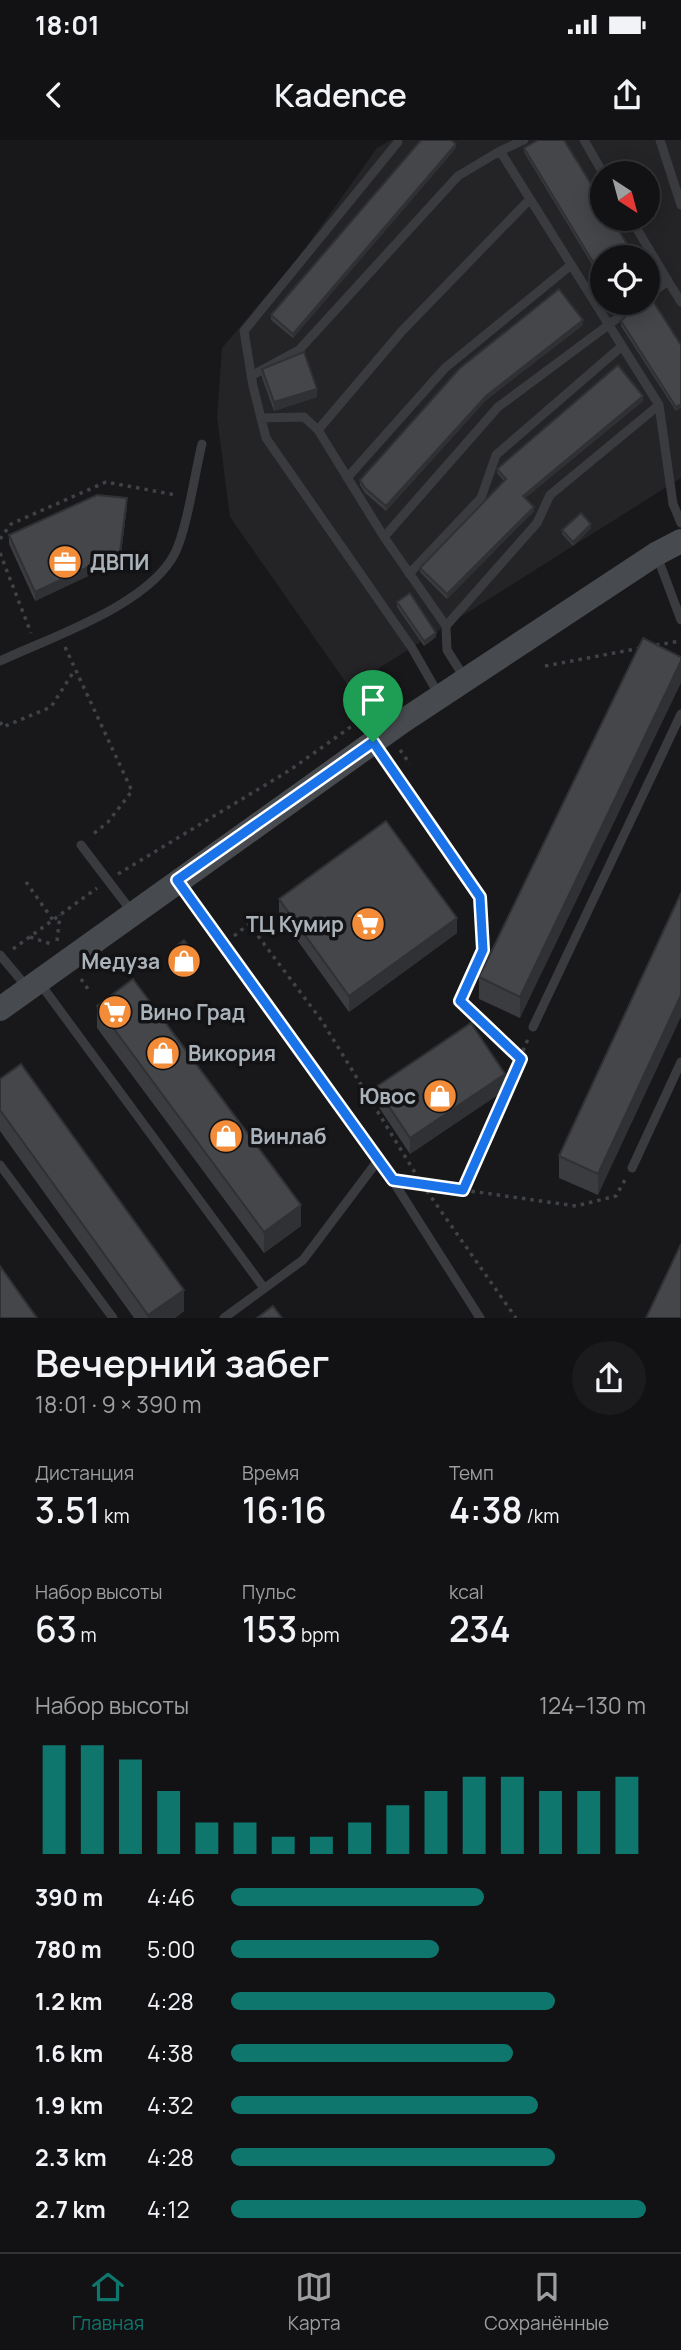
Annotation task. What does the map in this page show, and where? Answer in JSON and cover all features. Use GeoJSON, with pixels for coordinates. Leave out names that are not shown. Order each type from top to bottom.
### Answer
{"type":"FeatureCollection","features":[{"type":"Feature","properties":{"kind":"main road"},"geometry":{"type":"LineString","coordinates":[[0,1009],[380,737],[656,554],[681,541]]}},
{"type":"Feature","properties":{"kind":"lane"},"geometry":{"type":"LineString","coordinates":[[251,376],[299,350],[458,176],[524,140]]}},
{"type":"Feature","properties":{"kind":"lane"},"geometry":{"type":"LineString","coordinates":[[583,140],[596,161]]}},
{"type":"Feature","properties":{"kind":"lane"},"geometry":{"type":"LineString","coordinates":[[660,140],[681,205]]}},
{"type":"Feature","properties":{"kind":"lane"},"geometry":{"type":"LineString","coordinates":[[398,142],[244,331],[251,376],[266,438],[412,648],[440,697]]}},
{"type":"Feature","properties":{"kind":"lane"},"geometry":{"type":"LineString","coordinates":[[500,151],[659,405],[673,503],[681,523]]}},
{"type":"Feature","properties":{"kind":"lane"},"geometry":{"type":"LineString","coordinates":[[318,430],[402,331],[530,199]]}},
{"type":"Feature","properties":{"kind":"lane"},"geometry":{"type":"LineString","coordinates":[[638,231],[681,302]]}},
{"type":"Feature","properties":{"kind":"lane"},"geometry":{"type":"LineString","coordinates":[[347,478],[445,368],[571,265]]}},
{"type":"Feature","properties":{"kind":"lane"},"geometry":{"type":"LineString","coordinates":[[660,287],[668,281]]}},
{"type":"Feature","properties":{"kind":"lane"},"geometry":{"type":"LineString","coordinates":[[384,537],[498,407],[621,315]]}},
{"type":"Feature","properties":{"kind":"lane"},"geometry":{"type":"LineString","coordinates":[[409,573],[481,498],[496,455],[622,346]]}},
{"type":"Feature","properties":{"kind":"lane"},"geometry":{"type":"LineString","coordinates":[[446,626],[537,523],[550,495],[659,405]]}},
{"type":"Feature","properties":{"kind":"lane"},"geometry":{"type":"LineString","coordinates":[[261,418],[304,417],[318,430],[384,537],[446,626],[447,650],[466,680]]}},
{"type":"Feature","properties":{"kind":"lane"},"geometry":{"type":"LineString","coordinates":[[0,661],[133,598],[159,577],[175,552],[202,444]]}},
{"type":"Feature","properties":{"kind":"lane"},"geometry":{"type":"LineString","coordinates":[[656,554],[680,615]]}},
{"type":"Feature","properties":{"kind":"lane"},"geometry":{"type":"LineString","coordinates":[[533,1027],[681,714]]}},
{"type":"Feature","properties":{"kind":"lane"},"geometry":{"type":"LineString","coordinates":[[380,737],[480,897]]}},
{"type":"Feature","properties":{"kind":"lane"},"geometry":{"type":"LineString","coordinates":[[81,845],[132,912]]}},
{"type":"Feature","properties":{"kind":"lane"},"geometry":{"type":"LineString","coordinates":[[177,880],[379,1158],[480,1318]]}},
{"type":"Feature","properties":{"kind":"lane"},"geometry":{"type":"LineString","coordinates":[[1,956],[33,985],[264,1288]]}},
{"type":"Feature","properties":{"kind":"lane"},"geometry":{"type":"LineString","coordinates":[[632,1168],[681,1062]]}},
{"type":"Feature","properties":{"kind":"lane"},"geometry":{"type":"LineString","coordinates":[[224,1318],[303,1259],[379,1158]]}},
{"type":"Feature","properties":{"kind":"lane"},"geometry":{"type":"LineString","coordinates":[[0,1165],[113,1318]]}},
{"type":"Feature","properties":{"kind":"path"},"geometry":{"type":"LineString","coordinates":[[0,540],[11,524],[106,482],[189,497]]}},
{"type":"Feature","properties":{"kind":"path"},"geometry":{"type":"LineString","coordinates":[[0,553],[36,645]]}},
{"type":"Feature","properties":{"kind":"path"},"geometry":{"type":"LineString","coordinates":[[60,633],[74,671],[132,791],[108,822],[81,845]]}},
{"type":"Feature","properties":{"kind":"path"},"geometry":{"type":"LineString","coordinates":[[545,666],[681,641]]}},
{"type":"Feature","properties":{"kind":"path"},"geometry":{"type":"LineString","coordinates":[[0,722],[3,727],[51,708],[74,671]]}},
{"type":"Feature","properties":{"kind":"path"},"geometry":{"type":"LineString","coordinates":[[1,956],[108,880],[290,770],[369,714],[374,715],[380,737],[410,764]]}},
{"type":"Feature","properties":{"kind":"path"},"geometry":{"type":"LineString","coordinates":[[26,882],[53,920]]}},
{"type":"Feature","properties":{"kind":"path"},"geometry":{"type":"LineString","coordinates":[[480,897],[483,950],[460,1001],[521,1059]]}},
{"type":"Feature","properties":{"kind":"path"},"geometry":{"type":"LineString","coordinates":[[57,946],[60,915]]}},
{"type":"Feature","properties":{"kind":"path"},"geometry":{"type":"LineString","coordinates":[[224,943],[249,925],[322,1021],[422,1184],[516,1318]]}},
{"type":"Feature","properties":{"kind":"path"},"geometry":{"type":"LineString","coordinates":[[463,1190],[533,1027]]}},
{"type":"Feature","properties":{"kind":"path"},"geometry":{"type":"LineString","coordinates":[[393,1180],[576,1206],[616,1196],[632,1168]]}},
{"type":"Feature","properties":{"kind":"shaded area"},"geometry":{"type":"Polygon","coordinates":[[[391,140],[681,140],[681,478],[349,687],[230,517],[217,417],[222,348],[299,257],[377,148],[391,140]]]}},
{"type":"Feature","properties":{"kind":"building"},"geometry":{"type":"Polygon","coordinates":[[[421,140],[451,140],[456,144],[293,334],[271,315],[421,140]]]}},
{"type":"Feature","properties":{"kind":"building"},"geometry":{"type":"Polygon","coordinates":[[[538,140],[564,140],[590,182],[590,231],[619,231],[628,245],[590,245],[590,257],[524,148],[538,140]]]}},
{"type":"Feature","properties":{"kind":"building"},"geometry":{"type":"Polygon","coordinates":[[[559,289],[583,320],[486,396],[386,506],[365,488],[360,480],[460,368],[559,289]]]}},
{"type":"Feature","properties":{"kind":"building"},"geometry":{"type":"Polygon","coordinates":[[[660,312],[681,345],[681,404],[676,407],[621,321],[627,315],[660,315],[660,312]]]}},
{"type":"Feature","properties":{"kind":"building"},"geometry":{"type":"Polygon","coordinates":[[[304,352],[317,389],[274,402],[262,369],[304,352]]]}},
{"type":"Feature","properties":{"kind":"building"},"geometry":{"type":"Polygon","coordinates":[[[618,365],[643,396],[523,496],[534,507],[447,594],[420,568],[506,479],[497,469],[618,365]]]}},
{"type":"Feature","properties":{"kind":"building"},"geometry":{"type":"Polygon","coordinates":[[[97,495],[127,498],[120,552],[35,592],[9,535],[97,495]]]}},
{"type":"Feature","properties":{"kind":"building"},"geometry":{"type":"Polygon","coordinates":[[[581,513],[591,524],[573,542],[562,530],[581,513]]]}},
{"type":"Feature","properties":{"kind":"building"},"geometry":{"type":"Polygon","coordinates":[[[410,593],[436,633],[424,641],[397,602],[410,593]]]}},
{"type":"Feature","properties":{"kind":"building"},"geometry":{"type":"Polygon","coordinates":[[[643,638],[681,657],[681,661],[520,997],[479,977],[643,638]]]}},
{"type":"Feature","properties":{"kind":"building","name":"ТЦ Кумир"},"geometry":{"type":"Polygon","coordinates":[[[386,821],[457,918],[349,996],[279,899],[386,821]]]}},
{"type":"Feature","properties":{"kind":"building"},"geometry":{"type":"Polygon","coordinates":[[[681,893],[681,995],[598,1174],[559,1156],[681,893]]]}},
{"type":"Feature","properties":{"kind":"building"},"geometry":{"type":"Polygon","coordinates":[[[184,940],[194,953],[182,963],[171,951],[184,940]]]}},
{"type":"Feature","properties":{"kind":"building"},"geometry":{"type":"Polygon","coordinates":[[[133,979],[301,1205],[264,1232],[97,1006],[133,979]]]}},
{"type":"Feature","properties":{"kind":"building","name":"Ювос"},"geometry":{"type":"Polygon","coordinates":[[[471,1023],[505,1074],[410,1138],[376,1087],[471,1023]]]}},
{"type":"Feature","properties":{"kind":"building"},"geometry":{"type":"Polygon","coordinates":[[[21,1064],[184,1290],[148,1315],[0,1110],[0,1079],[21,1064]]]}},
{"type":"Feature","properties":{"kind":"building"},"geometry":{"type":"Polygon","coordinates":[[[681,1244],[681,1318],[646,1318],[681,1244]]]}},
{"type":"Feature","properties":{"kind":"building"},"geometry":{"type":"Polygon","coordinates":[[[0,1266],[37,1318],[0,1318],[0,1266]]]}},
{"type":"Feature","properties":{"kind":"building"},"geometry":{"type":"Polygon","coordinates":[[[273,1306],[282,1318],[257,1318],[273,1306]]]}},
{"type":"Feature","properties":{"kind":"place","name":"ДВПИ"},"geometry":{"type":"Point","coordinates":[65,562]}},
{"type":"Feature","properties":{"kind":"place","name":"ТЦ Кумир"},"geometry":{"type":"Point","coordinates":[368,924]}},
{"type":"Feature","properties":{"kind":"place","name":"Медуза"},"geometry":{"type":"Point","coordinates":[184,961]}},
{"type":"Feature","properties":{"kind":"place","name":"Вино Град"},"geometry":{"type":"Point","coordinates":[115,1012]}},
{"type":"Feature","properties":{"kind":"place","name":"Викория"},"geometry":{"type":"Point","coordinates":[163,1053]}},
{"type":"Feature","properties":{"kind":"place","name":"Ювос"},"geometry":{"type":"Point","coordinates":[440,1096]}},
{"type":"Feature","properties":{"kind":"place","name":"Винлаб"},"geometry":{"type":"Point","coordinates":[226,1136]}},
{"type":"Feature","properties":{"kind":"route"},"geometry":{"type":"LineString","coordinates":[[373,742],[480,897],[483,950],[460,1001],[521,1059],[463,1190],[393,1180],[177,880],[373,742]]}}]}
